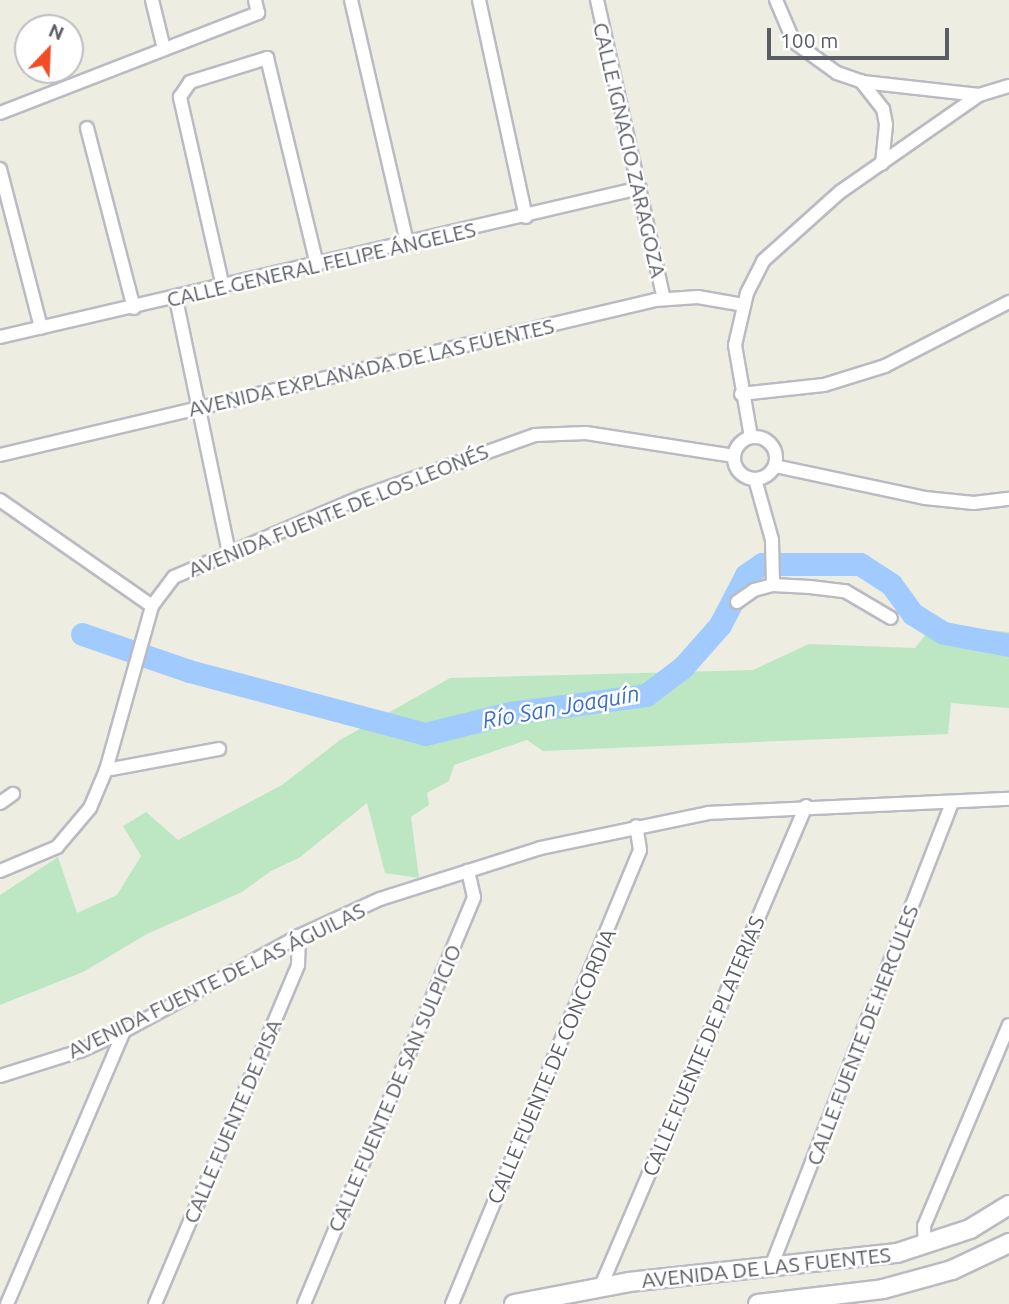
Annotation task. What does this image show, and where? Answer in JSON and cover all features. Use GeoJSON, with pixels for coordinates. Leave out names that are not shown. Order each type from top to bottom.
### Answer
{"type":"FeatureCollection","features":[{"type":"Feature","properties":{"kind":"main road","name":"AVENIDA DE LAS FUENTES"},"geometry":{"type":"LineString","coordinates":[[514,1304],[601,1286],[926,1246],[970,1229],[1009,1205]]}},
{"type":"Feature","properties":{"kind":"main road","name":"AVENIDA DE LAS FUENTES"},"geometry":{"type":"LineString","coordinates":[[758,1304],[883,1289],[952,1270],[1009,1243]]}},
{"type":"Feature","properties":{"kind":"street"},"geometry":{"type":"LineString","coordinates":[[152,0],[164,49]]}},
{"type":"Feature","properties":{"kind":"street"},"geometry":{"type":"LineString","coordinates":[[351,0],[407,243]]}},
{"type":"Feature","properties":{"kind":"street"},"geometry":{"type":"LineString","coordinates":[[479,0],[526,217]]}},
{"type":"Feature","properties":{"kind":"street","name":"CALLE IGNACIO ZARAGOZA"},"geometry":{"type":"LineString","coordinates":[[597,0],[663,299]]}},
{"type":"Feature","properties":{"kind":"street"},"geometry":{"type":"LineString","coordinates":[[776,0],[782,22],[811,59],[861,81],[979,95]]}},
{"type":"Feature","properties":{"kind":"street"},"geometry":{"type":"LineString","coordinates":[[0,113],[164,49],[256,6]]}},
{"type":"Feature","properties":{"kind":"street"},"geometry":{"type":"LineString","coordinates":[[221,278],[180,97],[190,82],[267,58],[317,265]]}},
{"type":"Feature","properties":{"kind":"street"},"geometry":{"type":"LineString","coordinates":[[861,81],[883,109],[887,125],[882,164]]}},
{"type":"Feature","properties":{"kind":"street"},"geometry":{"type":"LineString","coordinates":[[751,437],[734,345],[744,305],[763,261],[789,234],[882,164],[979,95],[1009,86]]}},
{"type":"Feature","properties":{"kind":"street"},"geometry":{"type":"LineString","coordinates":[[87,128],[134,307]]}},
{"type":"Feature","properties":{"kind":"street"},"geometry":{"type":"LineString","coordinates":[[0,169],[41,328]]}},
{"type":"Feature","properties":{"kind":"street","name":"CALLE GENERAL FELIPE ÁNGELES"},"geometry":{"type":"LineString","coordinates":[[0,337],[176,299],[640,188]]}},
{"type":"Feature","properties":{"kind":"street","name":"AVENIDA EXPLANADA DE LAS FUENTES"},"geometry":{"type":"LineString","coordinates":[[0,455],[663,299],[698,297],[744,305]]}},
{"type":"Feature","properties":{"kind":"street"},"geometry":{"type":"LineString","coordinates":[[176,299],[229,553]]}},
{"type":"Feature","properties":{"kind":"street"},"geometry":{"type":"LineString","coordinates":[[741,394],[824,385],[885,366],[1009,302]]}},
{"type":"Feature","properties":{"kind":"street","name":"AVENIDA FUENTE DE LOS LEONÉS"},"geometry":{"type":"LineString","coordinates":[[0,870],[57,847],[74,831],[90,808],[106,770],[139,642],[152,606],[174,578],[362,497],[536,435],[586,433],[734,456]]}},
{"type":"Feature","properties":{"kind":"street"},"geometry":{"type":"LineString","coordinates":[[773,585],[772,540],[755,479],[737,469],[734,456],[739,444],[751,437],[769,441],[774,448],[775,466]]}},
{"type":"Feature","properties":{"kind":"street"},"geometry":{"type":"LineString","coordinates":[[755,479],[775,466],[925,498],[974,503],[1009,499]]}},
{"type":"Feature","properties":{"kind":"street"},"geometry":{"type":"LineString","coordinates":[[0,500],[152,606]]}},
{"type":"Feature","properties":{"kind":"street"},"geometry":{"type":"LineString","coordinates":[[737,602],[754,590],[773,585],[845,591],[891,618]]}},
{"type":"Feature","properties":{"kind":"street"},"geometry":{"type":"LineString","coordinates":[[106,770],[219,749]]}},
{"type":"Feature","properties":{"kind":"street"},"geometry":{"type":"LineString","coordinates":[[0,803],[13,794]]}},
{"type":"Feature","properties":{"kind":"street","name":"AVENIDA FUENTE DE LAS ÁGUILAS"},"geometry":{"type":"LineString","coordinates":[[0,1076],[80,1051],[124,1031],[299,936],[380,900],[468,871],[636,826],[708,813],[806,806],[1009,799]]}},
{"type":"Feature","properties":{"kind":"street","name":"CALLE FUENTE DE HERCULES"},"geometry":{"type":"LineString","coordinates":[[771,1267],[952,802]]}},
{"type":"Feature","properties":{"kind":"street","name":"CALLE FUENTE DE PLATERIAS"},"geometry":{"type":"LineString","coordinates":[[601,1286],[806,806]]}},
{"type":"Feature","properties":{"kind":"street","name":"CALLE FUENTE DE CONCORDIA"},"geometry":{"type":"LineString","coordinates":[[452,1304],[640,850],[636,826]]}},
{"type":"Feature","properties":{"kind":"street","name":"CALLE FUENTE DE SAN SULPICIO"},"geometry":{"type":"LineString","coordinates":[[304,1304],[474,897],[468,871]]}},
{"type":"Feature","properties":{"kind":"street","name":"CALLE FUENTE DE PISA"},"geometry":{"type":"LineString","coordinates":[[155,1304],[298,965],[299,936]]}},
{"type":"Feature","properties":{"kind":"street"},"geometry":{"type":"LineString","coordinates":[[926,1246],[924,1226],[1009,1025]]}},
{"type":"Feature","properties":{"kind":"street"},"geometry":{"type":"LineString","coordinates":[[7,1304],[124,1031]]}},
{"type":"Feature","properties":{"kind":"green space"},"geometry":{"type":"Polygon","coordinates":[[[933,625],[1009,632],[1009,708],[951,703],[948,734],[543,751],[527,740],[454,765],[449,781],[427,793],[429,805],[411,817],[419,878],[385,873],[367,803],[299,858],[271,871],[242,892],[147,934],[83,972],[0,1005],[0,895],[58,857],[77,913],[117,895],[141,856],[123,826],[146,812],[178,840],[282,785],[340,740],[450,678],[753,670],[809,644],[915,648],[933,625]]]}},
{"type":"Feature","properties":{"kind":"waterway","name":"Río San Joaquín"},"geometry":{"type":"LineString","coordinates":[[82,634],[189,671],[425,734],[510,713],[646,695],[683,667],[720,625],[746,575],[762,564],[860,564],[891,584],[913,614],[944,633],[1009,645]]}}]}
